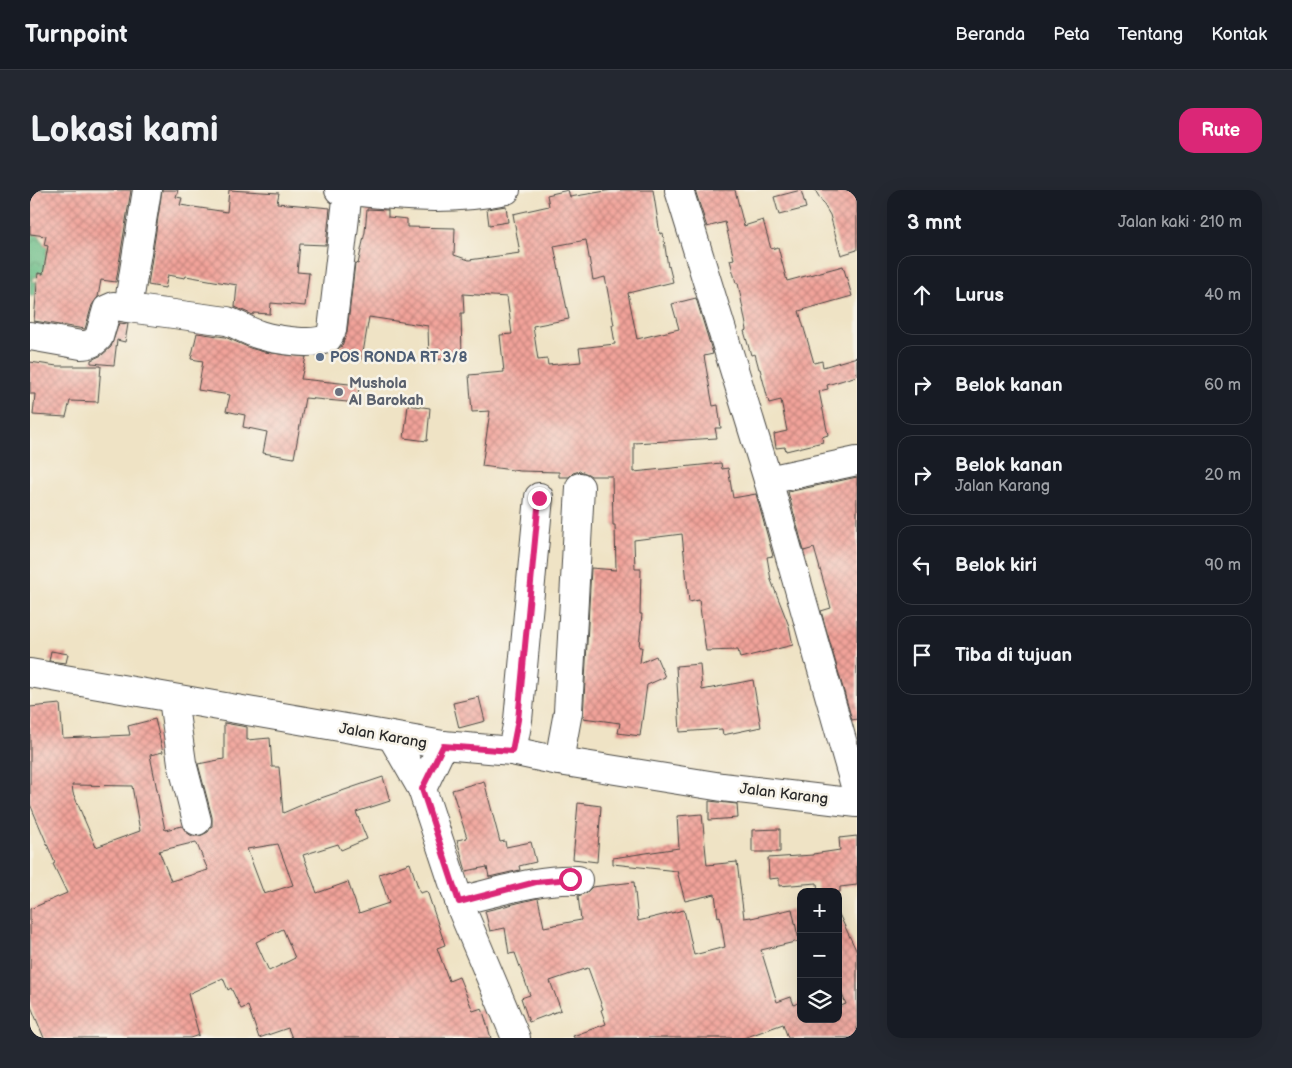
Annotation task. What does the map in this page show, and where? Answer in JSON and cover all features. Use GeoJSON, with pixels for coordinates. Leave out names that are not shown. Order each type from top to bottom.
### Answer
{"type":"FeatureCollection","features":[{"type":"Feature","properties":{"kind":"street"},"geometry":{"type":"LineString","coordinates":[[128,308],[147,190]]}},
{"type":"Feature","properties":{"kind":"street"},"geometry":{"type":"LineString","coordinates":[[30,336],[89,344],[99,338],[107,309],[114,306],[227,321],[267,337],[316,342],[324,340],[330,335],[332,330],[343,190],[417,194],[435,198],[483,195],[506,190]]}},
{"type":"Feature","properties":{"kind":"street"},"geometry":{"type":"LineString","coordinates":[[678,190],[768,480],[857,793]]}},
{"type":"Feature","properties":{"kind":"street"},"geometry":{"type":"LineString","coordinates":[[768,480],[857,461]]}},
{"type":"Feature","properties":{"kind":"street"},"geometry":{"type":"LineString","coordinates":[[559,761],[568,712],[580,487]]}},
{"type":"Feature","properties":{"kind":"street"},"geometry":{"type":"LineString","coordinates":[[512,751],[518,720],[539,498]]}},
{"type":"Feature","properties":{"kind":"street","name":"Jalan Karang"},"geometry":{"type":"LineString","coordinates":[[30,673],[443,746],[512,751],[559,761],[722,787],[857,803]]}},
{"type":"Feature","properties":{"kind":"street"},"geometry":{"type":"LineString","coordinates":[[173,699],[182,763],[197,821]]}},
{"type":"Feature","properties":{"kind":"street"},"geometry":{"type":"LineString","coordinates":[[392,737],[422,789],[459,902],[516,1038]]}},
{"type":"Feature","properties":{"kind":"street"},"geometry":{"type":"LineString","coordinates":[[422,789],[443,746]]}},
{"type":"Feature","properties":{"kind":"street"},"geometry":{"type":"LineString","coordinates":[[459,902],[536,882],[578,880]]}},
{"type":"Feature","properties":{"kind":"green space"},"geometry":{"type":"Polygon","coordinates":[[[30,234],[39,235],[44,245],[48,247],[53,275],[38,273],[37,277],[33,277],[32,281],[37,282],[35,296],[30,296],[30,234]]]}},
{"type":"Feature","properties":{"kind":"building"},"geometry":{"type":"Polygon","coordinates":[[[30,190],[131,190],[116,282],[101,280],[98,297],[92,305],[85,329],[34,321],[38,273],[43,274],[48,246],[44,245],[46,236],[30,234],[30,190]]]}},
{"type":"Feature","properties":{"kind":"building"},"geometry":{"type":"Polygon","coordinates":[[[162,190],[178,190],[176,197],[182,198],[180,205],[227,212],[229,190],[279,193],[277,203],[330,208],[326,245],[300,244],[297,272],[309,273],[305,306],[271,303],[270,314],[254,313],[253,315],[235,307],[237,285],[186,276],[185,278],[168,275],[165,288],[148,285],[162,190]]]}},
{"type":"Feature","properties":{"kind":"building"},"geometry":{"type":"Polygon","coordinates":[[[568,190],[570,197],[612,190],[653,190],[660,234],[663,233],[668,267],[673,282],[628,293],[637,339],[679,329],[672,304],[696,298],[713,354],[704,356],[713,406],[718,405],[721,428],[715,428],[717,438],[634,443],[634,472],[721,463],[722,469],[728,468],[733,498],[756,494],[773,556],[767,557],[771,580],[789,626],[793,645],[740,658],[738,650],[706,651],[699,600],[689,602],[682,534],[634,540],[635,569],[641,569],[640,614],[642,614],[639,647],[642,647],[640,663],[656,656],[665,677],[647,685],[640,736],[618,733],[620,723],[583,718],[591,568],[616,570],[612,476],[591,476],[580,471],[573,473],[569,477],[559,477],[559,472],[520,471],[482,466],[490,411],[472,412],[469,375],[504,372],[500,335],[512,334],[507,297],[463,294],[464,313],[461,313],[462,358],[429,360],[428,326],[369,317],[362,359],[330,354],[342,346],[347,332],[355,263],[358,264],[365,232],[367,209],[388,210],[388,217],[407,219],[407,227],[455,228],[454,255],[469,260],[520,253],[513,214],[549,206],[547,195],[568,190]],[[586,240],[554,246],[569,319],[533,326],[538,360],[547,359],[548,365],[581,362],[579,348],[615,344],[612,325],[614,325],[605,277],[593,280],[586,240]]]}},
{"type":"Feature","properties":{"kind":"building"},"geometry":{"type":"Polygon","coordinates":[[[695,190],[735,190],[744,226],[763,220],[771,249],[778,247],[787,281],[843,266],[852,296],[799,311],[814,363],[822,361],[823,367],[857,357],[857,376],[827,385],[828,389],[819,391],[828,435],[822,437],[823,442],[786,451],[785,447],[776,448],[774,434],[787,431],[781,400],[769,403],[755,354],[751,355],[744,331],[747,330],[738,283],[736,283],[730,260],[734,259],[725,222],[707,227],[695,190]]]}},
{"type":"Feature","properties":{"kind":"building"},"geometry":{"type":"Polygon","coordinates":[[[801,190],[806,208],[779,215],[774,197],[801,190]]]}},
{"type":"Feature","properties":{"kind":"building"},"geometry":{"type":"Polygon","coordinates":[[[815,190],[857,190],[857,250],[841,255],[830,215],[815,190]]]}},
{"type":"Feature","properties":{"kind":"building"},"geometry":{"type":"Polygon","coordinates":[[[506,206],[508,222],[489,225],[487,209],[506,206]]]}},
{"type":"Feature","properties":{"kind":"building"},"geometry":{"type":"Polygon","coordinates":[[[119,323],[128,324],[125,342],[117,340],[114,365],[91,363],[91,360],[102,355],[111,347],[119,323]]]}},
{"type":"Feature","properties":{"kind":"building"},"geometry":{"type":"Polygon","coordinates":[[[197,333],[225,337],[264,352],[306,357],[301,379],[359,385],[358,403],[305,398],[294,458],[263,453],[267,432],[243,427],[245,415],[226,411],[230,395],[198,390],[203,361],[191,359],[197,333]]]}},
{"type":"Feature","properties":{"kind":"building"},"geometry":{"type":"Polygon","coordinates":[[[30,362],[57,366],[101,366],[98,402],[70,401],[66,417],[33,415],[35,394],[30,394],[30,362]]]}},
{"type":"Feature","properties":{"kind":"building"},"geometry":{"type":"Polygon","coordinates":[[[408,405],[430,408],[427,441],[404,438],[408,405]]]}},
{"type":"Feature","properties":{"kind":"building"},"geometry":{"type":"Polygon","coordinates":[[[857,477],[857,719],[852,720],[821,611],[831,608],[814,548],[804,551],[788,492],[857,477]]]}},
{"type":"Feature","properties":{"kind":"building"},"geometry":{"type":"Polygon","coordinates":[[[51,651],[68,654],[66,663],[49,661],[51,651]]]}},
{"type":"Feature","properties":{"kind":"building"},"geometry":{"type":"Polygon","coordinates":[[[700,664],[702,690],[753,680],[761,727],[723,735],[722,729],[680,732],[676,666],[700,664]]]}},
{"type":"Feature","properties":{"kind":"building"},"geometry":{"type":"Polygon","coordinates":[[[479,697],[485,721],[459,728],[453,703],[479,697]]]}},
{"type":"Feature","properties":{"kind":"building"},"geometry":{"type":"Polygon","coordinates":[[[60,704],[63,738],[130,735],[128,726],[155,719],[163,752],[150,755],[165,830],[182,826],[192,836],[200,836],[208,832],[212,826],[212,817],[198,764],[224,759],[224,723],[247,727],[247,740],[270,738],[272,767],[279,767],[283,813],[318,798],[383,777],[390,801],[356,812],[367,839],[341,850],[338,844],[303,855],[317,893],[348,882],[359,913],[389,903],[379,874],[410,863],[420,893],[427,891],[445,945],[437,948],[449,981],[459,977],[473,1011],[482,1008],[491,1038],[292,1038],[288,1028],[259,1038],[248,1006],[241,1009],[231,988],[228,990],[223,978],[188,994],[199,1035],[190,1038],[44,1038],[30,1004],[30,909],[67,893],[53,864],[55,863],[30,804],[30,707],[60,704]],[[72,785],[73,793],[96,847],[140,831],[132,786],[72,785]],[[196,842],[159,851],[171,881],[208,870],[196,842]],[[278,844],[247,849],[264,894],[293,885],[278,844]],[[283,929],[256,942],[269,971],[295,958],[283,929]]]}},
{"type":"Feature","properties":{"kind":"building"},"geometry":{"type":"Polygon","coordinates":[[[484,781],[500,842],[505,841],[506,847],[531,842],[536,862],[519,866],[520,870],[489,877],[487,867],[466,871],[457,840],[467,838],[452,790],[484,781]]]}},
{"type":"Feature","properties":{"kind":"building"},"geometry":{"type":"Polygon","coordinates":[[[709,801],[737,804],[738,818],[709,820],[709,801]]]}},
{"type":"Feature","properties":{"kind":"building"},"geometry":{"type":"Polygon","coordinates":[[[578,803],[601,806],[597,862],[573,859],[578,803]]]}},
{"type":"Feature","properties":{"kind":"building"},"geometry":{"type":"Polygon","coordinates":[[[702,814],[707,865],[737,862],[744,918],[792,909],[797,941],[761,950],[777,1002],[791,997],[794,1005],[797,1003],[797,1023],[842,1023],[842,1006],[846,1004],[842,994],[842,920],[857,952],[857,1038],[788,1038],[783,1024],[744,1038],[574,1038],[573,1036],[606,1024],[601,1010],[603,1009],[588,968],[550,981],[561,1010],[529,1022],[521,998],[530,995],[515,953],[509,954],[505,928],[490,931],[485,911],[538,898],[544,927],[581,920],[578,896],[586,893],[592,887],[634,882],[638,921],[684,910],[694,955],[725,947],[715,894],[685,901],[677,871],[613,864],[613,858],[679,848],[677,816],[702,814]]]}},
{"type":"Feature","properties":{"kind":"building"},"geometry":{"type":"Polygon","coordinates":[[[780,829],[780,852],[752,852],[752,830],[780,829]]]}},
{"type":"Feature","properties":{"kind":"building"},"geometry":{"type":"Polygon","coordinates":[[[857,836],[857,885],[840,888],[818,888],[817,883],[779,886],[779,878],[769,879],[768,858],[813,855],[840,850],[839,838],[857,836]]]}},
{"type":"Feature","properties":{"kind":"place","name":"POS RONDA RT 3/8"},"geometry":{"type":"Point","coordinates":[320,357]}},
{"type":"Feature","properties":{"kind":"place","name":"Mushola Al Barokah"},"geometry":{"type":"Point","coordinates":[339,392]}},
{"type":"Feature","properties":{"kind":"route"},"geometry":{"type":"LineString","coordinates":[[539,498],[518,720],[512,751],[443,746],[422,789],[459,902],[536,882],[570,879]]}}]}
